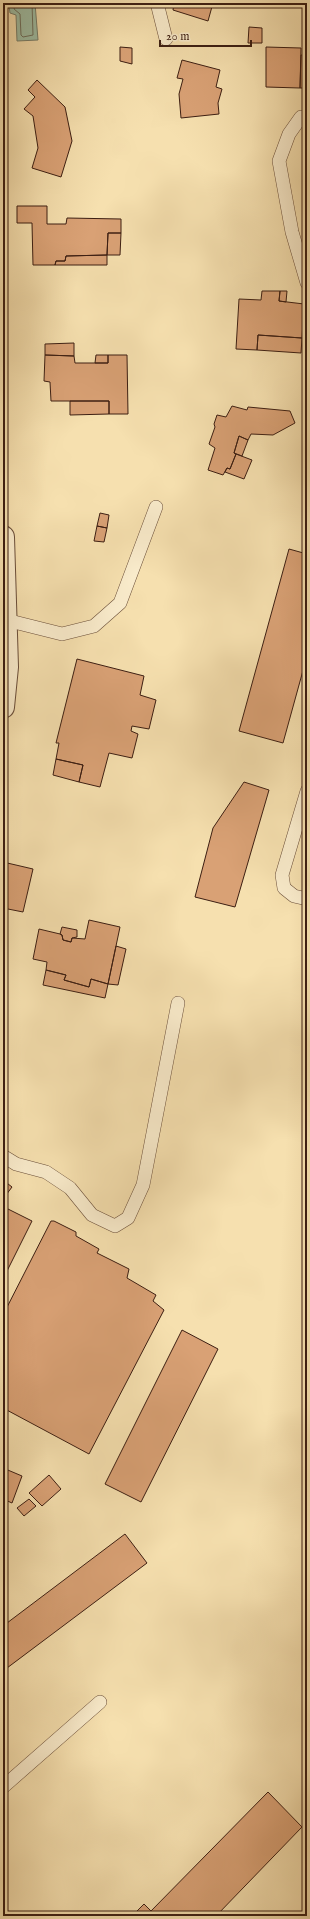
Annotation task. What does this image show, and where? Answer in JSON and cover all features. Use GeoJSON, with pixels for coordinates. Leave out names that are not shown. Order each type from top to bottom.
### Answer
{"type":"FeatureCollection","features":[{"type":"Feature","properties":{"kind":"street"},"geometry":{"type":"LineString","coordinates":[[3,537],[7,667],[3,707]]}},
{"type":"Feature","properties":{"kind":"lane"},"geometry":{"type":"LineString","coordinates":[[157,3],[166,38]]}},
{"type":"Feature","properties":{"kind":"lane"},"geometry":{"type":"LineString","coordinates":[[307,117],[301,117],[289,134],[279,161],[292,232],[307,283]]}},
{"type":"Feature","properties":{"kind":"lane"},"geometry":{"type":"LineString","coordinates":[[6,620],[62,634],[94,626],[120,603],[156,507]]}},
{"type":"Feature","properties":{"kind":"lane"},"geometry":{"type":"LineString","coordinates":[[307,791],[282,875],[284,888],[294,896],[307,899]]}},
{"type":"Feature","properties":{"kind":"lane"},"geometry":{"type":"LineString","coordinates":[[3,1156],[16,1164],[46,1172],[70,1188],[92,1215],[98,1218],[115,1226],[128,1218],[143,1185],[178,1003]]}},
{"type":"Feature","properties":{"kind":"lane"},"geometry":{"type":"LineString","coordinates":[[3,1787],[100,1702]]}},
{"type":"Feature","properties":{"kind":"water"},"geometry":{"type":"Polygon","coordinates":[[[15,3],[35,3],[38,40],[17,41],[16,15],[10,13],[9,6],[15,3]]]}},
{"type":"Feature","properties":{"kind":"building"},"geometry":{"type":"Polygon","coordinates":[[[174,3],[213,3],[208,21],[173,10],[174,3]]]}},
{"type":"Feature","properties":{"kind":"building"},"geometry":{"type":"Polygon","coordinates":[[[249,27],[262,28],[262,43],[248,43],[249,27]]]}},
{"type":"Feature","properties":{"kind":"building"},"geometry":{"type":"Polygon","coordinates":[[[120,47],[132,48],[132,64],[120,61],[120,47]]]}},
{"type":"Feature","properties":{"kind":"building"},"geometry":{"type":"Polygon","coordinates":[[[266,47],[301,48],[300,88],[266,87],[266,47]]]}},
{"type":"Feature","properties":{"kind":"building"},"geometry":{"type":"Polygon","coordinates":[[[301,55],[307,55],[307,88],[300,88],[301,55]]]}},
{"type":"Feature","properties":{"kind":"building"},"geometry":{"type":"Polygon","coordinates":[[[182,60],[220,70],[216,87],[222,89],[218,103],[219,114],[181,118],[179,94],[183,79],[177,78],[182,60]]]}},
{"type":"Feature","properties":{"kind":"building"},"geometry":{"type":"Polygon","coordinates":[[[37,80],[65,107],[72,141],[61,177],[32,168],[38,148],[33,116],[24,109],[35,97],[28,90],[37,80]]]}},
{"type":"Feature","properties":{"kind":"building"},"geometry":{"type":"Polygon","coordinates":[[[17,206],[47,206],[47,224],[66,224],[67,218],[121,219],[121,233],[108,233],[107,255],[66,256],[65,261],[56,261],[55,265],[33,265],[32,223],[17,223],[17,206]]]}},
{"type":"Feature","properties":{"kind":"building"},"geometry":{"type":"Polygon","coordinates":[[[108,233],[121,233],[120,255],[107,255],[108,233]]]}},
{"type":"Feature","properties":{"kind":"building"},"geometry":{"type":"Polygon","coordinates":[[[107,255],[107,265],[55,265],[56,261],[65,261],[66,256],[107,255]]]}},
{"type":"Feature","properties":{"kind":"building"},"geometry":{"type":"Polygon","coordinates":[[[262,291],[280,291],[279,301],[304,304],[302,338],[258,335],[257,350],[236,349],[239,299],[261,300],[262,291]]]}},
{"type":"Feature","properties":{"kind":"building"},"geometry":{"type":"Polygon","coordinates":[[[280,291],[287,291],[286,302],[279,301],[280,291]]]}},
{"type":"Feature","properties":{"kind":"building"},"geometry":{"type":"Polygon","coordinates":[[[258,335],[302,338],[301,353],[257,350],[258,335]]]}},
{"type":"Feature","properties":{"kind":"building"},"geometry":{"type":"Polygon","coordinates":[[[74,343],[74,356],[45,355],[45,344],[74,343]]]}},
{"type":"Feature","properties":{"kind":"building"},"geometry":{"type":"Polygon","coordinates":[[[45,355],[74,356],[75,363],[108,363],[108,355],[127,355],[128,414],[109,414],[109,401],[51,401],[50,382],[44,381],[45,355]]]}},
{"type":"Feature","properties":{"kind":"building"},"geometry":{"type":"Polygon","coordinates":[[[96,355],[108,355],[108,363],[95,363],[96,355]]]}},
{"type":"Feature","properties":{"kind":"building"},"geometry":{"type":"Polygon","coordinates":[[[70,401],[109,401],[109,414],[70,415],[70,401]]]}},
{"type":"Feature","properties":{"kind":"building"},"geometry":{"type":"Polygon","coordinates":[[[232,406],[247,410],[248,407],[290,411],[295,423],[273,435],[251,434],[248,440],[239,436],[234,453],[236,454],[230,469],[227,468],[223,475],[208,470],[215,448],[209,444],[215,427],[214,424],[217,415],[226,417],[232,406]]]}},
{"type":"Feature","properties":{"kind":"building"},"geometry":{"type":"Polygon","coordinates":[[[239,436],[248,440],[242,456],[234,453],[239,436]]]}},
{"type":"Feature","properties":{"kind":"building"},"geometry":{"type":"Polygon","coordinates":[[[236,454],[252,460],[244,479],[225,472],[227,468],[230,469],[236,454]]]}},
{"type":"Feature","properties":{"kind":"building"},"geometry":{"type":"Polygon","coordinates":[[[100,513],[109,515],[107,528],[97,526],[100,513]]]}},
{"type":"Feature","properties":{"kind":"building"},"geometry":{"type":"Polygon","coordinates":[[[97,526],[107,528],[104,542],[94,541],[97,526]]]}},
{"type":"Feature","properties":{"kind":"building"},"geometry":{"type":"Polygon","coordinates":[[[289,549],[307,554],[307,656],[283,743],[239,731],[289,549]]]}},
{"type":"Feature","properties":{"kind":"building"},"geometry":{"type":"Polygon","coordinates":[[[77,659],[144,676],[140,695],[156,700],[149,729],[132,726],[131,731],[138,734],[132,758],[109,753],[100,787],[79,782],[83,765],[56,759],[59,743],[56,743],[77,659]]]}},
{"type":"Feature","properties":{"kind":"building"},"geometry":{"type":"Polygon","coordinates":[[[56,759],[83,765],[79,782],[53,775],[56,759]]]}},
{"type":"Feature","properties":{"kind":"building"},"geometry":{"type":"Polygon","coordinates":[[[244,782],[269,790],[235,907],[195,897],[213,828],[244,782]]]}},
{"type":"Feature","properties":{"kind":"building"},"geometry":{"type":"Polygon","coordinates":[[[3,862],[33,869],[23,912],[3,908],[3,862]]]}},
{"type":"Feature","properties":{"kind":"building"},"geometry":{"type":"Polygon","coordinates":[[[89,920],[120,927],[108,984],[91,979],[89,987],[64,980],[66,975],[46,970],[47,962],[33,959],[39,929],[60,934],[62,935],[63,940],[71,942],[72,938],[85,939],[89,920]]]}},
{"type":"Feature","properties":{"kind":"building"},"geometry":{"type":"Polygon","coordinates":[[[62,927],[77,930],[77,937],[72,938],[71,942],[63,940],[62,935],[60,934],[62,927]]]}},
{"type":"Feature","properties":{"kind":"building"},"geometry":{"type":"Polygon","coordinates":[[[116,946],[126,949],[118,985],[108,984],[116,946]]]}},
{"type":"Feature","properties":{"kind":"building"},"geometry":{"type":"Polygon","coordinates":[[[46,970],[66,975],[64,980],[89,987],[91,979],[108,984],[105,998],[43,985],[46,970]]]}},
{"type":"Feature","properties":{"kind":"building"},"geometry":{"type":"Polygon","coordinates":[[[3,1180],[12,1187],[3,1199],[3,1180]]]}},
{"type":"Feature","properties":{"kind":"building"},"geometry":{"type":"Polygon","coordinates":[[[4,1207],[32,1221],[6,1273],[3,1272],[4,1207]]]}},
{"type":"Feature","properties":{"kind":"building"},"geometry":{"type":"Polygon","coordinates":[[[51,1221],[54,1221],[76,1232],[76,1236],[99,1249],[97,1253],[129,1269],[127,1278],[156,1295],[153,1301],[164,1310],[89,1454],[3,1408],[3,1315],[51,1221]]]}},
{"type":"Feature","properties":{"kind":"building"},"geometry":{"type":"Polygon","coordinates":[[[182,1330],[218,1349],[141,1502],[105,1484],[182,1330]]]}},
{"type":"Feature","properties":{"kind":"building"},"geometry":{"type":"Polygon","coordinates":[[[3,1468],[22,1476],[12,1503],[3,1499],[3,1468]]]}},
{"type":"Feature","properties":{"kind":"building"},"geometry":{"type":"Polygon","coordinates":[[[49,1475],[61,1489],[42,1506],[29,1493],[49,1475]]]}},
{"type":"Feature","properties":{"kind":"building"},"geometry":{"type":"Polygon","coordinates":[[[29,1499],[36,1506],[24,1516],[17,1508],[29,1499]]]}},
{"type":"Feature","properties":{"kind":"building"},"geometry":{"type":"Polygon","coordinates":[[[125,1534],[147,1563],[3,1671],[3,1626],[125,1534]]]}},
{"type":"Feature","properties":{"kind":"building"},"geometry":{"type":"Polygon","coordinates":[[[268,1792],[302,1827],[216,1916],[132,1916],[144,1904],[151,1911],[268,1792]]]}}]}
